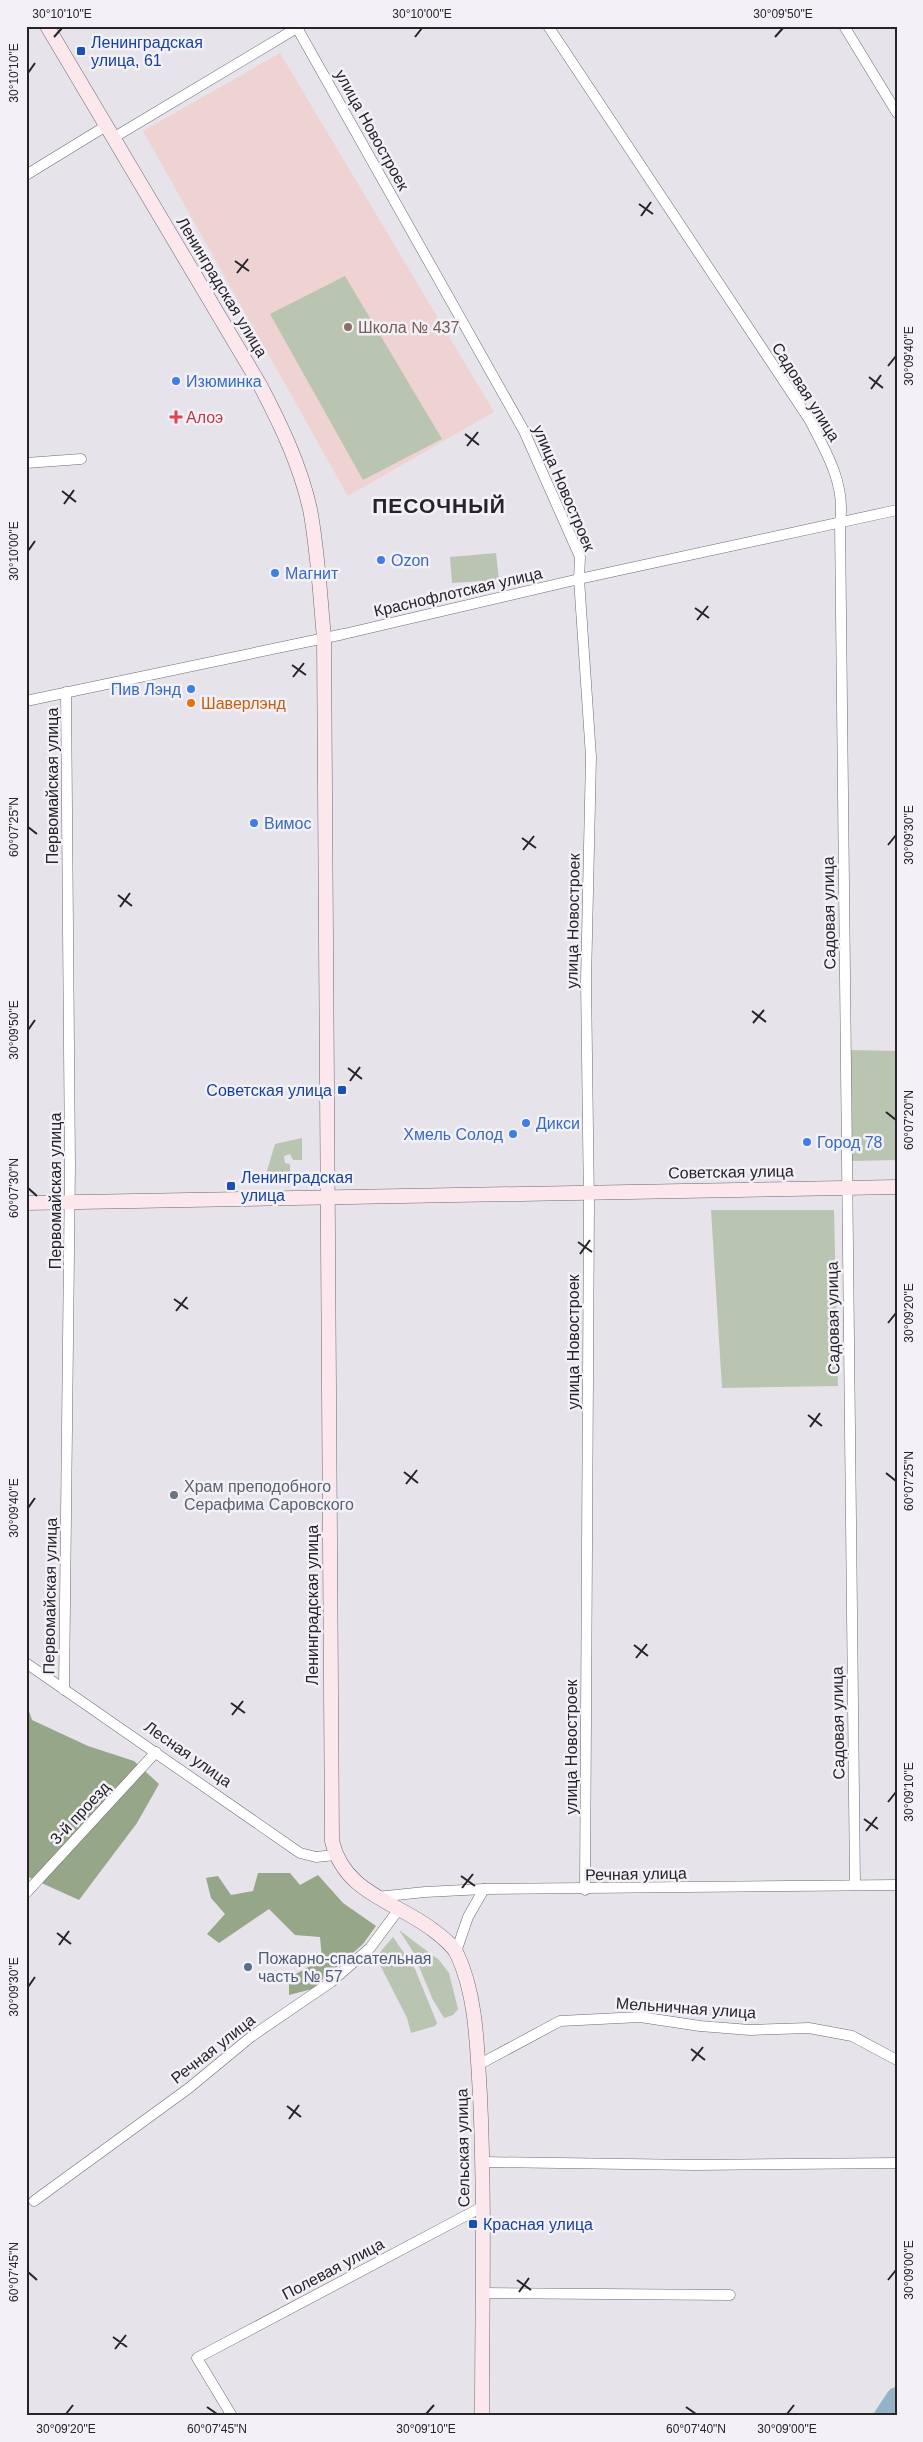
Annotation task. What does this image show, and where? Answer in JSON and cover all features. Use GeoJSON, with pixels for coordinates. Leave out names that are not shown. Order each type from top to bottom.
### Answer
{"type":"FeatureCollection","features":[{"type":"Feature","properties":{"kind":"main road","name":"Ленинградская улица"},"geometry":{"type":"LineString","coordinates":[[47,26],[260,385],[282,427],[295,460],[310,509],[315,539],[324,638],[331,1819],[335,1855],[345,1871],[359,1886],[376,1897]]}},
{"type":"Feature","properties":{"kind":"main road","name":"Советская улица"},"geometry":{"type":"LineString","coordinates":[[26,1203],[897,1187]]}},
{"type":"Feature","properties":{"kind":"main road"},"geometry":{"type":"LineString","coordinates":[[376,1897],[421,1921],[441,1936],[456,1952]]}},
{"type":"Feature","properties":{"kind":"main road","name":"Сельская улица"},"geometry":{"type":"LineString","coordinates":[[456,1952],[469,1990],[478,2065],[483,2162],[482,2416]]}},
{"type":"Feature","properties":{"kind":"street","name":"Садовая улица"},"geometry":{"type":"LineString","coordinates":[[548,26],[809,419],[827,454],[843,504],[840,522],[855,1885]]}},
{"type":"Feature","properties":{"kind":"street"},"geometry":{"type":"LineString","coordinates":[[844,26],[897,114]]}},
{"type":"Feature","properties":{"kind":"street"},"geometry":{"type":"LineString","coordinates":[[113,138],[298,27]]}},
{"type":"Feature","properties":{"kind":"street","name":"улица Новостроек"},"geometry":{"type":"LineString","coordinates":[[298,27],[524,431],[580,557],[579,579],[591,757],[586,981],[588,1192],[585,1890]]}},
{"type":"Feature","properties":{"kind":"street"},"geometry":{"type":"LineString","coordinates":[[26,175],[106,126]]}},
{"type":"Feature","properties":{"kind":"street"},"geometry":{"type":"LineString","coordinates":[[26,463],[81,460]]}},
{"type":"Feature","properties":{"kind":"street","name":"Краснофлотская улица"},"geometry":{"type":"LineString","coordinates":[[26,701],[324,638],[579,579],[897,510]]}},
{"type":"Feature","properties":{"kind":"street","name":"Первомайская улица"},"geometry":{"type":"LineString","coordinates":[[64,1690],[70,1202],[66,692]]}},
{"type":"Feature","properties":{"kind":"street","name":"Лесная улица"},"geometry":{"type":"LineString","coordinates":[[26,1664],[300,1853],[316,1857],[335,1855]]}},
{"type":"Feature","properties":{"kind":"street","name":"3-й проезд"},"geometry":{"type":"LineString","coordinates":[[26,1893],[31,1884],[156,1752]]}},
{"type":"Feature","properties":{"kind":"street","name":"Речная улица"},"geometry":{"type":"LineString","coordinates":[[376,1897],[484,1889],[585,1890],[897,1885]]}},
{"type":"Feature","properties":{"kind":"street"},"geometry":{"type":"LineString","coordinates":[[456,1952],[468,1917],[484,1889]]}},
{"type":"Feature","properties":{"kind":"street","name":"Речная улица"},"geometry":{"type":"LineString","coordinates":[[34,2201],[189,2088],[252,2036],[331,1982],[370,1948],[399,1909]]}},
{"type":"Feature","properties":{"kind":"street","name":"Мельничная улица"},"geometry":{"type":"LineString","coordinates":[[478,2065],[560,2022],[640,2016],[700,2026],[750,2030],[810,2028],[852,2036],[897,2060]]}},
{"type":"Feature","properties":{"kind":"street"},"geometry":{"type":"LineString","coordinates":[[483,2162],[695,2165],[897,2163]]}},
{"type":"Feature","properties":{"kind":"street","name":"Полевая улица"},"geometry":{"type":"LineString","coordinates":[[232,2416],[198,2358],[482,2207]]}},
{"type":"Feature","properties":{"kind":"street"},"geometry":{"type":"LineString","coordinates":[[482,2294],[730,2296]]}},
{"type":"Feature","properties":{"kind":"shaded area","name":"Школа № 437"},"geometry":{"type":"Polygon","coordinates":[[[280,53],[494,412],[348,496],[143,131],[280,53]]]}},
{"type":"Feature","properties":{"kind":"green space"},"geometry":{"type":"Polygon","coordinates":[[[345,276],[442,439],[363,480],[270,314],[345,276]]]}},
{"type":"Feature","properties":{"kind":"green space"},"geometry":{"type":"Polygon","coordinates":[[[496,553],[499,580],[452,583],[450,557],[496,553]]]}},
{"type":"Feature","properties":{"kind":"green space"},"geometry":{"type":"Polygon","coordinates":[[[851,1050],[897,1051],[897,1160],[851,1161],[851,1050]]]}},
{"type":"Feature","properties":{"kind":"green space"},"geometry":{"type":"Polygon","coordinates":[[[302,1138],[302,1160],[293,1160],[290,1154],[284,1156],[285,1163],[290,1164],[290,1174],[266,1174],[275,1144],[302,1138]]]}},
{"type":"Feature","properties":{"kind":"green space"},"geometry":{"type":"Polygon","coordinates":[[[711,1210],[834,1210],[838,1386],[722,1388],[711,1210]]]}},
{"type":"Feature","properties":{"kind":"green space"},"geometry":{"type":"Polygon","coordinates":[[[26,1702],[32,1720],[88,1746],[134,1761],[159,1784],[137,1823],[79,1900],[26,1876],[26,1702]]]}},
{"type":"Feature","properties":{"kind":"green space"},"geometry":{"type":"Polygon","coordinates":[[[258,1873],[290,1873],[300,1885],[318,1875],[343,1903],[376,1926],[363,1944],[312,1989],[289,1995],[289,1978],[322,1959],[320,1937],[295,1935],[269,1909],[219,1943],[207,1934],[225,1914],[211,1898],[206,1878],[218,1876],[231,1895],[253,1891],[258,1873]]]}},
{"type":"Feature","properties":{"kind":"green space"},"geometry":{"type":"Polygon","coordinates":[[[399,1930],[439,1960],[449,1973],[458,2009],[453,2015],[444,2018],[433,2000],[412,1950],[399,1930]]]}},
{"type":"Feature","properties":{"kind":"green space"},"geometry":{"type":"Polygon","coordinates":[[[393,1937],[415,1969],[437,2023],[435,2026],[411,2033],[407,2018],[376,1957],[393,1937]]]}},
{"type":"Feature","properties":{"kind":"waterway"},"geometry":{"type":"LineString","coordinates":[[885,2416],[897,2398]]}},
{"type":"Feature","properties":{"kind":"place","name":"Ленинградская улица, 61"},"geometry":{"type":"Point","coordinates":[81,51]}},
{"type":"Feature","properties":{"kind":"place","name":"Школа № 437"},"geometry":{"type":"Point","coordinates":[348,327]}},
{"type":"Feature","properties":{"kind":"place","name":"Изюминка"},"geometry":{"type":"Point","coordinates":[176,381]}},
{"type":"Feature","properties":{"kind":"place","name":"Алоэ"},"geometry":{"type":"Point","coordinates":[176,417]}},
{"type":"Feature","properties":{"kind":"place","name":"Ozon"},"geometry":{"type":"Point","coordinates":[381,560]}},
{"type":"Feature","properties":{"kind":"place","name":"Магнит"},"geometry":{"type":"Point","coordinates":[275,573]}},
{"type":"Feature","properties":{"kind":"place","name":"Пив Лэнд"},"geometry":{"type":"Point","coordinates":[191,689]}},
{"type":"Feature","properties":{"kind":"place","name":"Шаверлэнд"},"geometry":{"type":"Point","coordinates":[191,703]}},
{"type":"Feature","properties":{"kind":"place","name":"Вимос"},"geometry":{"type":"Point","coordinates":[254,823]}},
{"type":"Feature","properties":{"kind":"place","name":"Советская улица"},"geometry":{"type":"Point","coordinates":[342,1090]}},
{"type":"Feature","properties":{"kind":"place","name":"Дикси"},"geometry":{"type":"Point","coordinates":[526,1123]}},
{"type":"Feature","properties":{"kind":"place","name":"Хмель Солод"},"geometry":{"type":"Point","coordinates":[513,1134]}},
{"type":"Feature","properties":{"kind":"place","name":"Город 78"},"geometry":{"type":"Point","coordinates":[807,1142]}},
{"type":"Feature","properties":{"kind":"place","name":"Ленинградская улица"},"geometry":{"type":"Point","coordinates":[231,1186]}},
{"type":"Feature","properties":{"kind":"place","name":"Храм преподобного Серафима Саровского"},"geometry":{"type":"Point","coordinates":[174,1495]}},
{"type":"Feature","properties":{"kind":"place","name":"Пожарно-спасательная часть № 57"},"geometry":{"type":"Point","coordinates":[248,1967]}},
{"type":"Feature","properties":{"kind":"place","name":"Красная улица"},"geometry":{"type":"Point","coordinates":[473,2224]}},
{"type":"Feature","properties":{"kind":"district","name":"ПЕСОЧНЫЙ"},"geometry":{"type":"Point","coordinates":[439,505]}}]}
